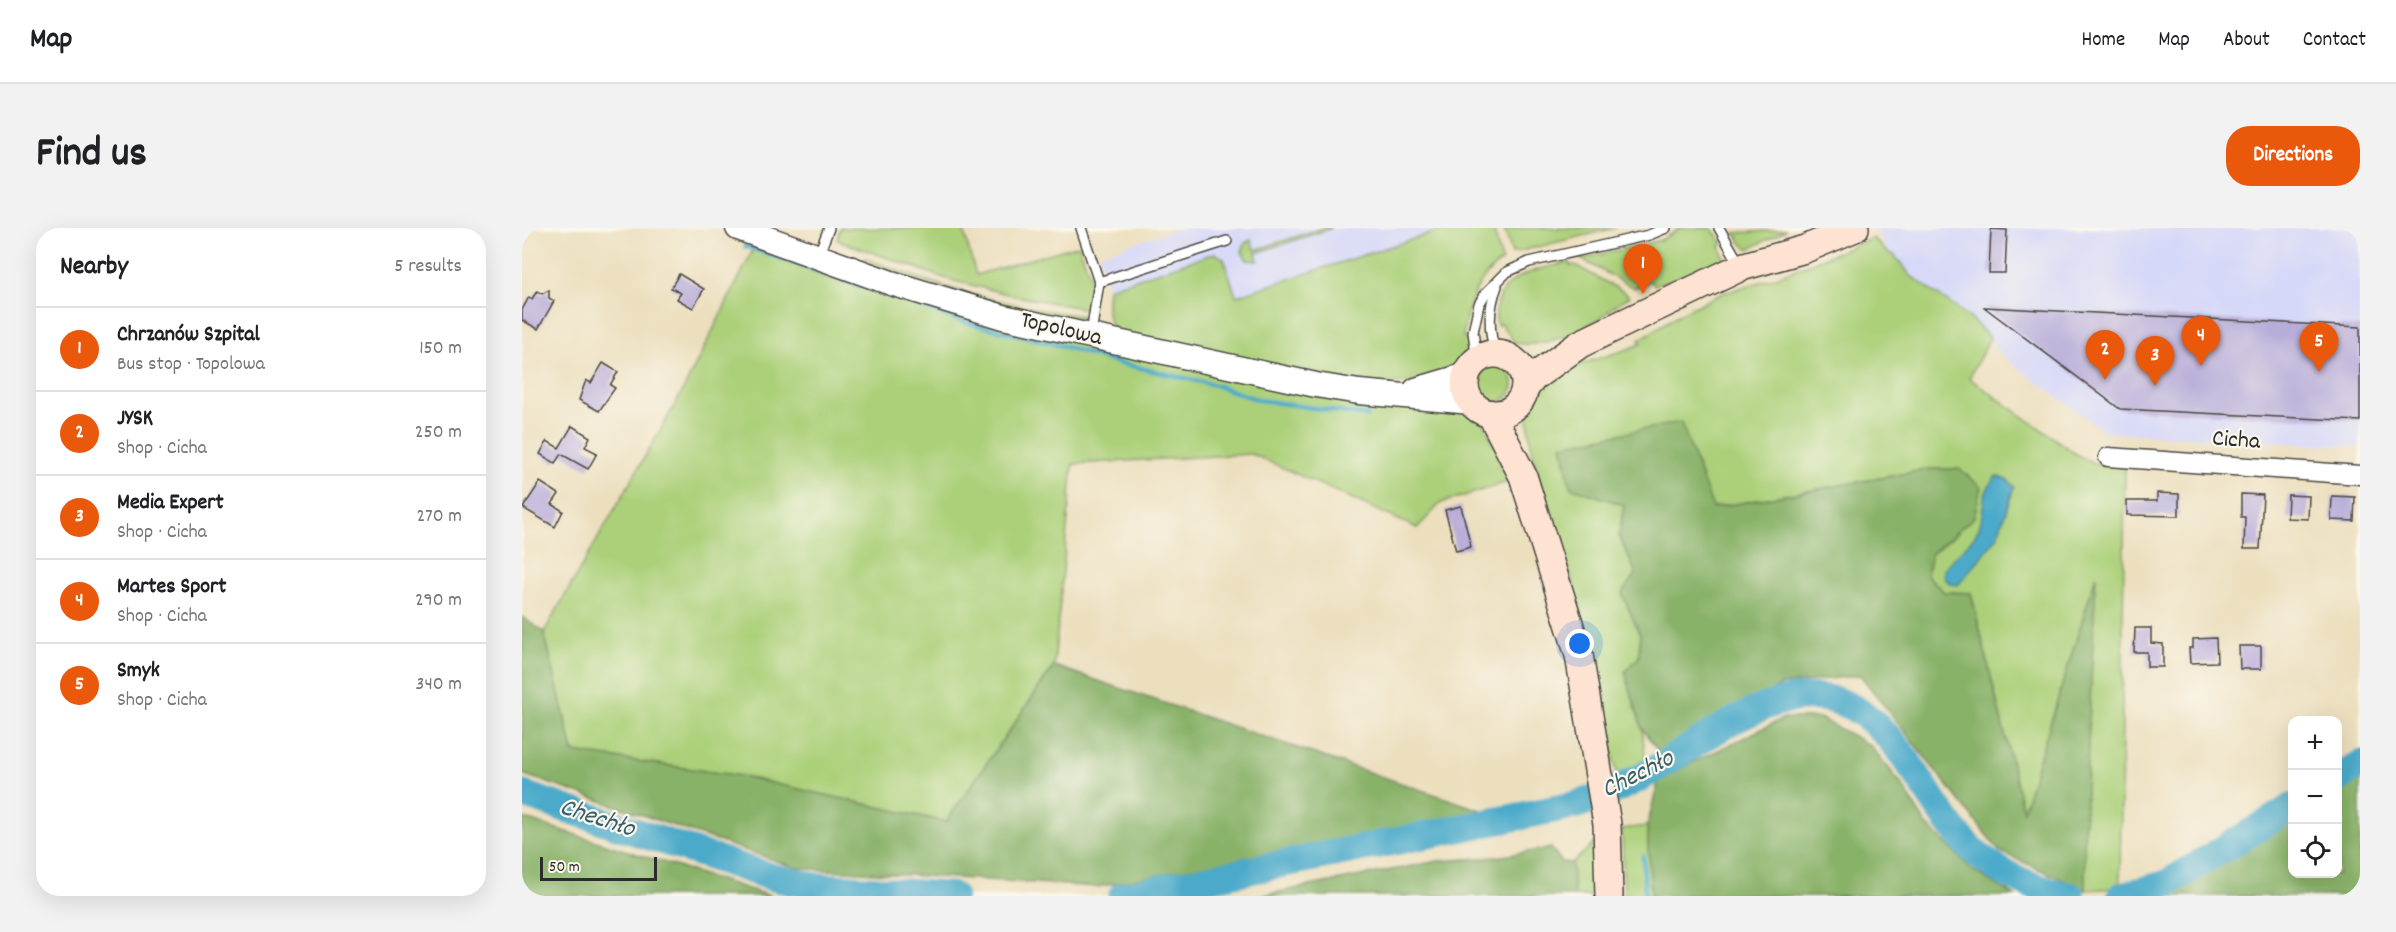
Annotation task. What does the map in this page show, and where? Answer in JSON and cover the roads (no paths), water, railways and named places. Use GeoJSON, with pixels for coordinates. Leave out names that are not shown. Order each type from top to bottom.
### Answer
{"type":"FeatureCollection","features":[{"type":"Feature","properties":{"kind":"main road","name":"Topolowa"},"geometry":{"type":"LineString","coordinates":[[1500,403],[1580,344],[1746,266],[1811,228]]}},
{"type":"Feature","properties":{"kind":"main road","name":"Topolowa"},"geometry":{"type":"LineString","coordinates":[[1746,266],[1804,249],[1855,228]]}},
{"type":"Feature","properties":{"kind":"main road","name":"Topolowa"},"geometry":{"type":"LineString","coordinates":[[1488,362],[1580,344]]}},
{"type":"Feature","properties":{"kind":"main road"},"geometry":{"type":"LineString","coordinates":[[1488,362],[1524,377],[1500,403],[1466,389],[1488,362]]}},
{"type":"Feature","properties":{"kind":"main road"},"geometry":{"type":"LineString","coordinates":[[1500,403],[1579,656],[1598,758],[1607,824],[1609,896]]}},
{"type":"Feature","properties":{"kind":"street","name":"Topolowa"},"geometry":{"type":"LineString","coordinates":[[738,228],[891,283],[992,313],[1091,337],[1316,384],[1393,395],[1500,403]]}},
{"type":"Feature","properties":{"kind":"street","name":"Topolowa"},"geometry":{"type":"LineString","coordinates":[[1393,395],[1438,385],[1488,362]]}},
{"type":"Feature","properties":{"kind":"street","name":"Cicha"},"geometry":{"type":"LineString","coordinates":[[2109,458],[2360,475]]}},
{"type":"Feature","properties":{"kind":"lane"},"geometry":{"type":"LineString","coordinates":[[818,256],[829,228]]}},
{"type":"Feature","properties":{"kind":"lane"},"geometry":{"type":"LineString","coordinates":[[1081,228],[1099,282],[1091,337]]}},
{"type":"Feature","properties":{"kind":"lane"},"geometry":{"type":"LineString","coordinates":[[1488,362],[1474,345],[1475,317],[1486,293],[1507,272],[1529,262],[1649,235],[1665,228]]}},
{"type":"Feature","properties":{"kind":"lane"},"geometry":{"type":"LineString","coordinates":[[1719,228],[1746,266]]}},
{"type":"Feature","properties":{"kind":"lane"},"geometry":{"type":"LineString","coordinates":[[1099,282],[1227,241]]}},
{"type":"Feature","properties":{"kind":"lane"},"geometry":{"type":"LineString","coordinates":[[1488,362],[1490,316],[1497,284]]}},
{"type":"Feature","properties":{"kind":"water"},"geometry":{"type":"Polygon","coordinates":[[[1996,476],[2008,480],[2014,487],[1997,538],[1958,585],[1952,584],[1946,579],[1944,571],[1977,532],[1981,523],[1986,492],[1996,476]]]}},
{"type":"Feature","properties":{"kind":"waterway"},"geometry":{"type":"LineString","coordinates":[[745,246],[965,322],[1059,345],[1118,363],[1215,385],[1259,400],[1368,416]]}},
{"type":"Feature","properties":{"kind":"waterway","name":"Chechło"},"geometry":{"type":"LineString","coordinates":[[1122,896],[1576,805],[1635,780],[1717,730],[1755,710],[1796,698],[1829,699],[1856,709],[1880,728],[1900,752],[1956,832],[1976,853],[2021,881],[2071,896]]}},
{"type":"Feature","properties":{"kind":"waterway","name":"Chechło"},"geometry":{"type":"LineString","coordinates":[[2342,776],[2360,764]]}},
{"type":"Feature","properties":{"kind":"waterway","name":"Chechło"},"geometry":{"type":"LineString","coordinates":[[1640,770],[1643,777],[1642,788]]}},
{"type":"Feature","properties":{"kind":"waterway","name":"Chechło"},"geometry":{"type":"LineString","coordinates":[[522,794],[771,877],[812,886],[953,896]]}},
{"type":"Feature","properties":{"kind":"waterway","name":"Chechło"},"geometry":{"type":"LineString","coordinates":[[2121,896],[2166,884],[2288,809]]}},
{"type":"Feature","properties":{"kind":"waterway"},"geometry":{"type":"LineString","coordinates":[[1643,856],[1645,896]]}},
{"type":"Feature","properties":{"kind":"place","name":"Chrzanów Szpital"},"geometry":{"type":"Point","coordinates":[1643,294]}},
{"type":"Feature","properties":{"kind":"place","name":"Martes Sport"},"geometry":{"type":"Point","coordinates":[2201,366]}},
{"type":"Feature","properties":{"kind":"place","name":"Smyk"},"geometry":{"type":"Point","coordinates":[2319,372]}},
{"type":"Feature","properties":{"kind":"place","name":"JYSK"},"geometry":{"type":"Point","coordinates":[2105,380]}},
{"type":"Feature","properties":{"kind":"place","name":"Media Expert"},"geometry":{"type":"Point","coordinates":[2155,386]}}]}
